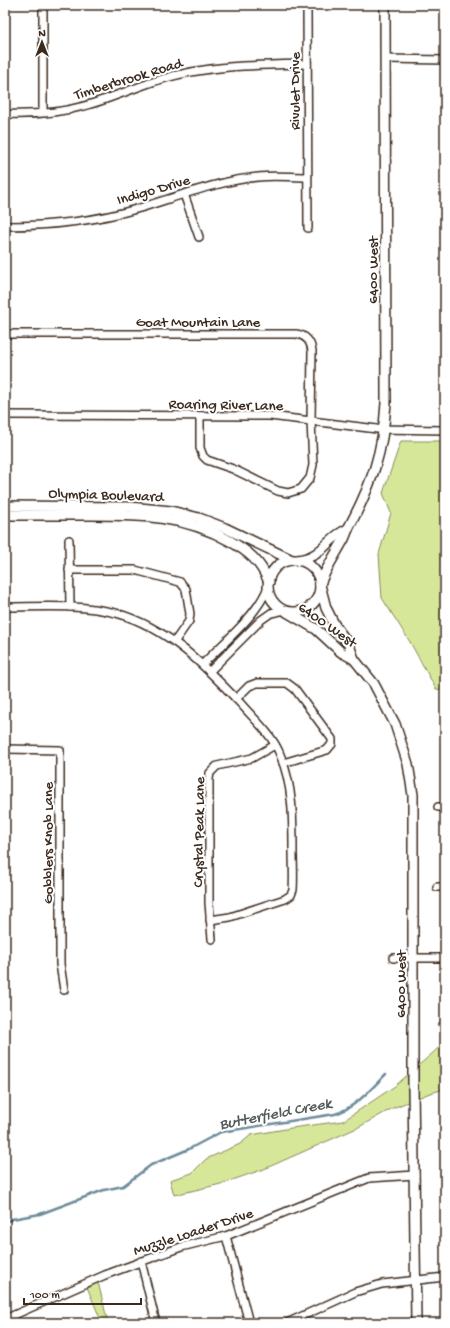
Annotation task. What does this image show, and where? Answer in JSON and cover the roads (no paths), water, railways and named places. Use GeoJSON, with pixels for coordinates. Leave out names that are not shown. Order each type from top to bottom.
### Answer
{"type":"FeatureCollection","features":[{"type":"Feature","properties":{"kind":"street"},"geometry":{"type":"LineString","coordinates":[[43,5],[44,112]]}},
{"type":"Feature","properties":{"kind":"street","name":"Rivulet Drive"},"geometry":{"type":"LineString","coordinates":[[307,5],[308,228]]}},
{"type":"Feature","properties":{"kind":"street","name":"6400 West"},"geometry":{"type":"LineString","coordinates":[[385,5],[386,403],[383,430],[379,454],[370,485],[360,508],[329,564],[320,585],[334,624],[349,644],[354,659],[374,684],[389,711],[400,737],[408,764],[413,795],[413,1084],[416,1323]]}},
{"type":"Feature","properties":{"kind":"street"},"geometry":{"type":"LineString","coordinates":[[385,59],[445,60]]}},
{"type":"Feature","properties":{"kind":"street","name":"Timberbrook Road"},"geometry":{"type":"LineString","coordinates":[[5,114],[59,111],[83,106],[162,79],[205,70],[255,65],[307,64]]}},
{"type":"Feature","properties":{"kind":"street","name":"Indigo Drive"},"geometry":{"type":"LineString","coordinates":[[5,226],[37,226],[81,221],[139,208],[202,188],[259,177],[307,177]]}},
{"type":"Feature","properties":{"kind":"street"},"geometry":{"type":"LineString","coordinates":[[184,194],[199,237]]}},
{"type":"Feature","properties":{"kind":"street","name":"Goat Mountain Lane"},"geometry":{"type":"LineString","coordinates":[[5,334],[299,334],[308,340],[312,347],[311,421],[313,465],[312,473],[307,482],[301,488],[288,493],[278,491],[233,469],[209,461],[205,458],[200,448],[200,416]]}},
{"type":"Feature","properties":{"kind":"street","name":"Roaring River Lane"},"geometry":{"type":"LineString","coordinates":[[5,415],[270,416],[383,430],[445,430]]}},
{"type":"Feature","properties":{"kind":"street","name":"Olympia Boulevard"},"geometry":{"type":"LineString","coordinates":[[5,506],[129,507],[171,511],[199,518],[218,525],[294,560]]}},
{"type":"Feature","properties":{"kind":"street","name":"Olympia Boulevard"},"geometry":{"type":"LineString","coordinates":[[5,515],[140,515],[179,521],[215,533],[249,554],[261,565],[268,584]]}},
{"type":"Feature","properties":{"kind":"street","name":"6400 West"},"geometry":{"type":"LineString","coordinates":[[294,560],[309,558],[316,555],[324,549],[334,537],[348,529]]}},
{"type":"Feature","properties":{"kind":"street"},"geometry":{"type":"LineString","coordinates":[[69,540],[70,607]]}},
{"type":"Feature","properties":{"kind":"street"},"geometry":{"type":"LineString","coordinates":[[294,560],[306,563],[314,570],[317,574],[320,585],[318,596],[315,601],[307,608],[297,612],[286,611],[271,613],[206,668],[263,599],[270,577],[275,568],[284,562],[294,560]]}},
{"type":"Feature","properties":{"kind":"street"},"geometry":{"type":"LineString","coordinates":[[69,570],[135,570],[180,582],[186,589],[190,614],[189,621],[175,641]]}},
{"type":"Feature","properties":{"kind":"street"},"geometry":{"type":"LineString","coordinates":[[268,584],[273,601],[276,605],[286,611]]}},
{"type":"Feature","properties":{"kind":"street"},"geometry":{"type":"LineString","coordinates":[[5,607],[70,607],[96,609],[127,617],[154,628],[175,641],[206,668],[267,733],[275,745],[283,763],[293,808],[292,892],[285,899],[230,918],[210,920]]}},
{"type":"Feature","properties":{"kind":"street","name":"6400 West"},"geometry":{"type":"LineString","coordinates":[[286,611],[316,629],[341,652],[354,659]]}},
{"type":"Feature","properties":{"kind":"street"},"geometry":{"type":"LineString","coordinates":[[236,699],[254,683],[290,684],[332,739],[332,744],[327,750],[283,763]]}},
{"type":"Feature","properties":{"kind":"street","name":"Crystal Peak Lane"},"geometry":{"type":"LineString","coordinates":[[212,939],[210,920],[210,772],[217,766],[252,758],[275,745]]}},
{"type":"Feature","properties":{"kind":"street","name":"Gobblers Knob Lane"},"geometry":{"type":"LineString","coordinates":[[5,749],[60,750],[60,964],[64,990]]}},
{"type":"Feature","properties":{"kind":"street"},"geometry":{"type":"LineString","coordinates":[[393,958],[445,958]]}},
{"type":"Feature","properties":{"kind":"street","name":"Muzzle Loader Drive"},"geometry":{"type":"LineString","coordinates":[[5,1319],[105,1274],[181,1247],[226,1236],[369,1178],[415,1175]]}},
{"type":"Feature","properties":{"kind":"street"},"geometry":{"type":"LineString","coordinates":[[226,1236],[249,1323]]}},
{"type":"Feature","properties":{"kind":"street"},"geometry":{"type":"LineString","coordinates":[[141,1261],[156,1323]]}},
{"type":"Feature","properties":{"kind":"street"},"geometry":{"type":"LineString","coordinates":[[287,1323],[354,1292],[382,1284],[445,1277]]}},
{"type":"Feature","properties":{"kind":"waterway","name":"Butterfield Creek"},"geometry":{"type":"LineString","coordinates":[[438,1025],[445,1017]]}},
{"type":"Feature","properties":{"kind":"waterway","name":"Butterfield Creek"},"geometry":{"type":"LineString","coordinates":[[5,1222],[12,1219],[40,1214],[104,1190],[123,1186],[151,1165],[189,1149],[221,1132],[335,1114],[343,1111],[369,1091],[386,1074]]}}]}
